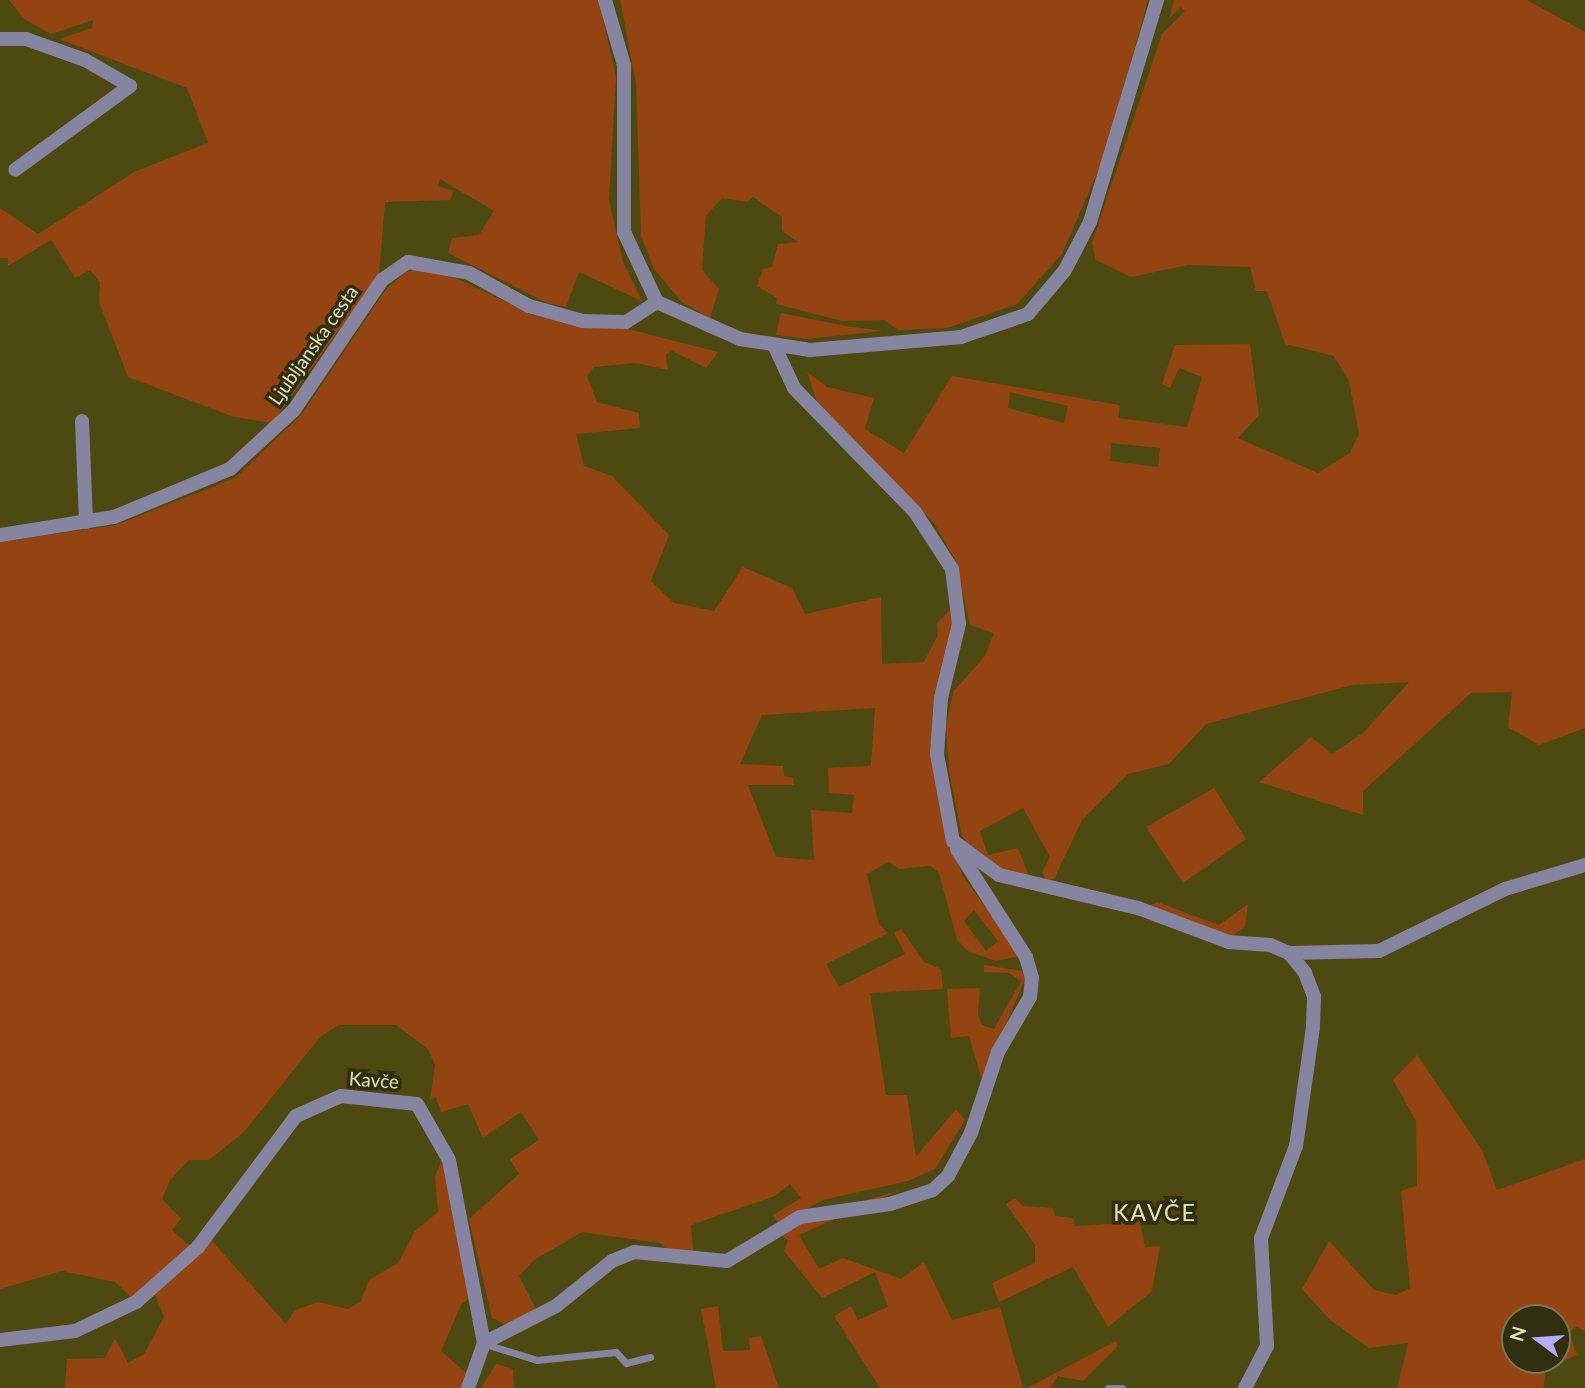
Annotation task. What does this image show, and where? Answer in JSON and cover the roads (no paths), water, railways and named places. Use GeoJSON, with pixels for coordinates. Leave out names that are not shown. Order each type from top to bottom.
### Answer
{"type":"FeatureCollection","features":[{"type":"Feature","properties":{"kind":"street"},"geometry":{"type":"LineString","coordinates":[[605,0],[624,65],[624,232],[657,302],[740,339],[775,347],[961,337],[1028,314],[1065,270],[1090,222],[1157,0]]}},
{"type":"Feature","properties":{"kind":"street"},"geometry":{"type":"LineString","coordinates":[[0,39],[45,46],[109,70],[130,86],[15,170]]}},
{"type":"Feature","properties":{"kind":"street","name":"Ljubljanska cesta"},"geometry":{"type":"LineString","coordinates":[[0,535],[86,522],[175,495],[230,469],[261,444],[295,410],[382,280],[408,262],[469,273],[529,306],[583,321],[626,322],[657,302]]}},
{"type":"Feature","properties":{"kind":"street"},"geometry":{"type":"LineString","coordinates":[[468,1388],[484,1343],[556,1306],[612,1261],[634,1252],[727,1261],[800,1217],[890,1203],[933,1190],[948,1176],[971,1133],[998,1052],[1030,997],[1032,978],[1026,957],[966,870],[953,841],[937,754],[941,698],[959,624],[952,569],[915,512],[794,388],[775,347]]}},
{"type":"Feature","properties":{"kind":"street"},"geometry":{"type":"LineString","coordinates":[[82,421],[86,522]]}},
{"type":"Feature","properties":{"kind":"street"},"geometry":{"type":"LineString","coordinates":[[953,841],[999,875],[1138,908],[1229,942],[1270,944],[1289,953],[1379,951],[1505,889],[1585,865]]}},
{"type":"Feature","properties":{"kind":"street"},"geometry":{"type":"LineString","coordinates":[[1245,1388],[1267,1346],[1261,1238],[1296,1146],[1313,1027],[1314,997],[1289,953]]}},
{"type":"Feature","properties":{"kind":"street","name":"Kavče"},"geometry":{"type":"LineString","coordinates":[[0,1340],[75,1331],[136,1302],[198,1247],[296,1116],[341,1096],[417,1104],[449,1160],[484,1343]]}},
{"type":"Feature","properties":{"kind":"lane"},"geometry":{"type":"LineString","coordinates":[[484,1343],[537,1360],[615,1352],[626,1363],[650,1357]]}},
{"type":"Feature","properties":{"kind":"lane"},"geometry":{"type":"LineString","coordinates":[[1108,1388],[1122,1388]]}},
{"type":"Feature","properties":{"kind":"district","name":"KAVČE"},"geometry":{"type":"Point","coordinates":[1155,1212]}}]}
